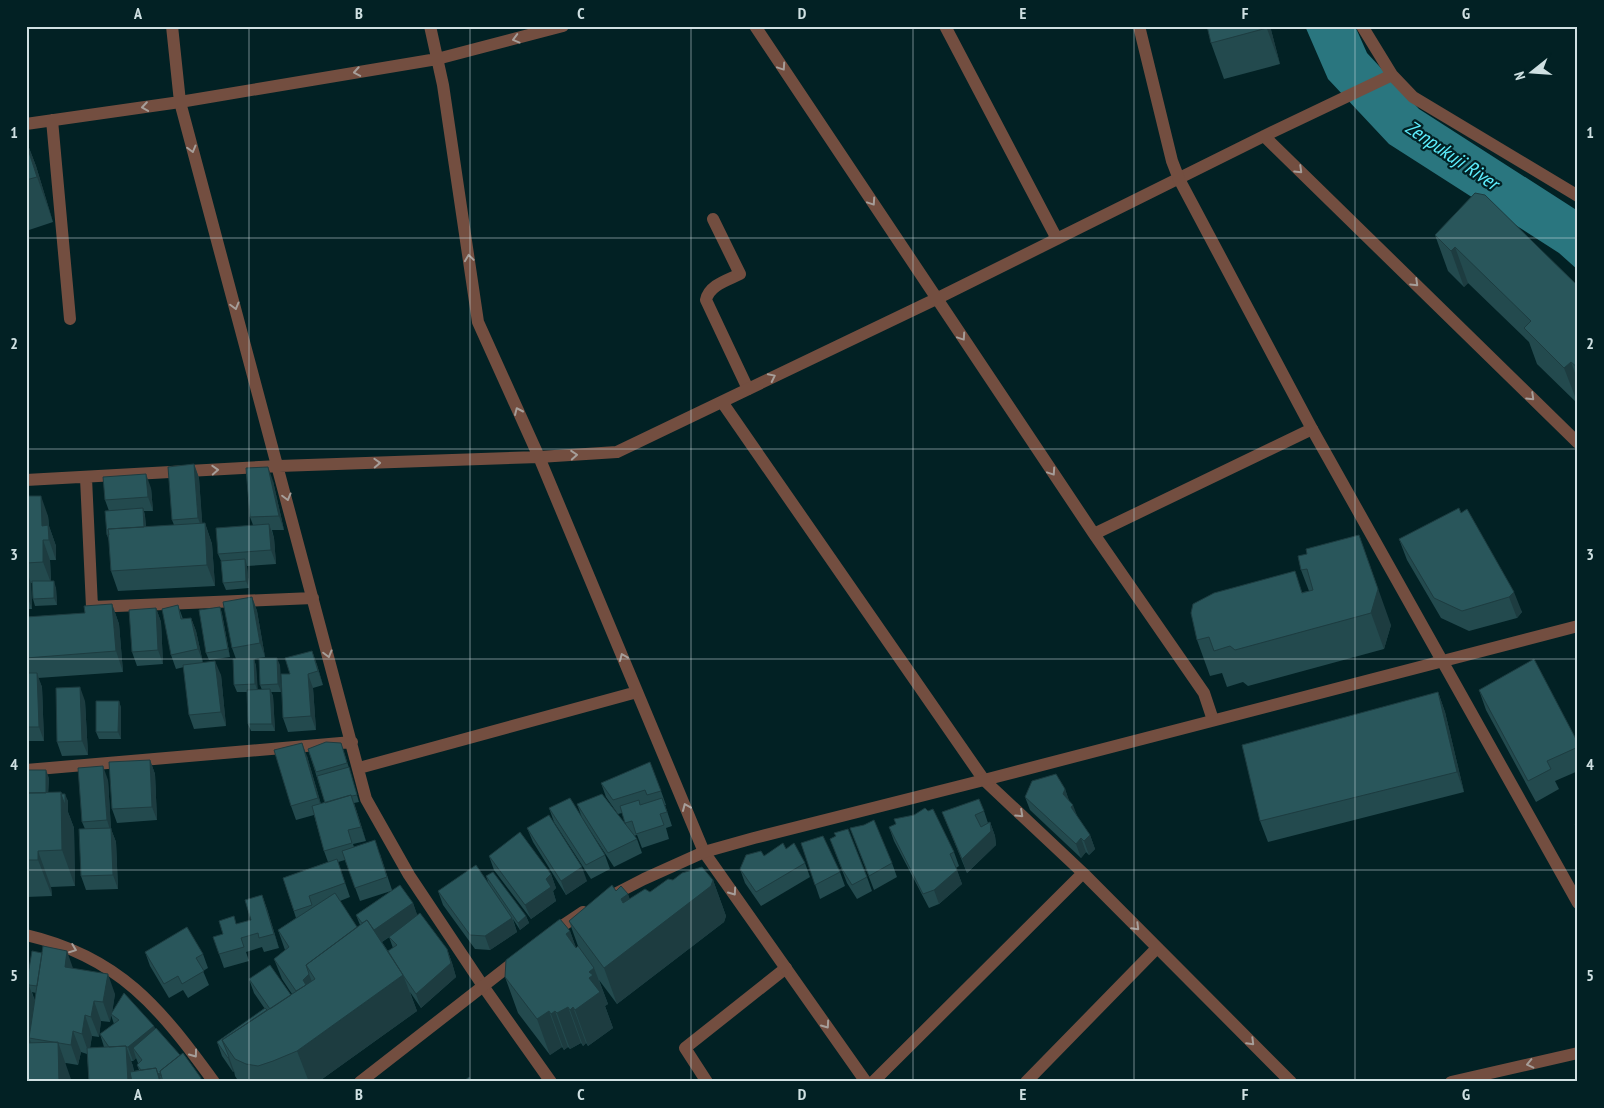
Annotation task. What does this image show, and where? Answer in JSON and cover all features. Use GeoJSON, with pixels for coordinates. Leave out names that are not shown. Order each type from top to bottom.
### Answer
{"type":"FeatureCollection","features":[{"type":"Feature","properties":{"kind":"street"},"geometry":{"type":"LineString","coordinates":[[172,26],[180,102],[279,466],[366,799],[409,875],[483,986],[551,1082]]}},
{"type":"Feature","properties":{"kind":"street"},"geometry":{"type":"LineString","coordinates":[[430,26],[443,85],[478,322],[540,458],[704,852],[866,1082]]}},
{"type":"Feature","properties":{"kind":"street"},"geometry":{"type":"LineString","coordinates":[[26,124],[180,102],[437,59],[563,26]]}},
{"type":"Feature","properties":{"kind":"street"},"geometry":{"type":"LineString","coordinates":[[755,26],[936,299],[1204,694],[1213,720]]}},
{"type":"Feature","properties":{"kind":"street"},"geometry":{"type":"LineString","coordinates":[[946,26],[1057,239]]}},
{"type":"Feature","properties":{"kind":"street"},"geometry":{"type":"LineString","coordinates":[[1139,26],[1172,161],[1179,179],[1312,429],[1578,903]]}},
{"type":"Feature","properties":{"kind":"street"},"geometry":{"type":"LineString","coordinates":[[1362,26],[1388,77],[1413,97],[1578,196]]}},
{"type":"Feature","properties":{"kind":"street"},"geometry":{"type":"LineString","coordinates":[[26,480],[279,466],[540,458],[617,452],[936,299],[1264,136],[1388,77]]}},
{"type":"Feature","properties":{"kind":"street"},"geometry":{"type":"LineString","coordinates":[[52,120],[70,319]]}},
{"type":"Feature","properties":{"kind":"street"},"geometry":{"type":"LineString","coordinates":[[1264,136],[1578,443]]}},
{"type":"Feature","properties":{"kind":"street"},"geometry":{"type":"LineString","coordinates":[[713,219],[740,274],[712,288],[708,292],[706,300],[748,389]]}},
{"type":"Feature","properties":{"kind":"street"},"geometry":{"type":"LineString","coordinates":[[722,402],[984,780],[1083,873],[1291,1082]]}},
{"type":"Feature","properties":{"kind":"street"},"geometry":{"type":"LineString","coordinates":[[1094,534],[1312,429]]}},
{"type":"Feature","properties":{"kind":"street"},"geometry":{"type":"LineString","coordinates":[[86,478],[92,607],[313,598]]}},
{"type":"Feature","properties":{"kind":"street"},"geometry":{"type":"LineString","coordinates":[[360,1082],[559,927],[644,879],[704,852],[1578,626]]}},
{"type":"Feature","properties":{"kind":"street"},"geometry":{"type":"LineString","coordinates":[[359,768],[637,692]]}},
{"type":"Feature","properties":{"kind":"street"},"geometry":{"type":"LineString","coordinates":[[26,770],[352,742]]}},
{"type":"Feature","properties":{"kind":"street"},"geometry":{"type":"LineString","coordinates":[[873,1082],[1083,873]]}},
{"type":"Feature","properties":{"kind":"street"},"geometry":{"type":"LineString","coordinates":[[26,935],[77,950],[102,964],[132,985],[156,1007],[179,1034],[214,1082]]}},
{"type":"Feature","properties":{"kind":"street"},"geometry":{"type":"LineString","coordinates":[[1026,1082],[1157,948]]}},
{"type":"Feature","properties":{"kind":"street"},"geometry":{"type":"LineString","coordinates":[[707,1082],[685,1048],[786,968]]}},
{"type":"Feature","properties":{"kind":"street"},"geometry":{"type":"LineString","coordinates":[[1451,1082],[1578,1053]]}},
{"type":"Feature","properties":{"kind":"water","name":"Zenpukuji River"},"geometry":{"type":"Polygon","coordinates":[[[1305,26],[1355,26],[1367,53],[1419,109],[1578,211],[1578,270],[1559,253],[1389,144],[1328,79],[1305,26]]]}},
{"type":"Feature","properties":{"kind":"building"},"geometry":{"type":"Polygon","coordinates":[[[1207,26],[1266,26],[1267,28],[1211,43],[1207,26]]]}},
{"type":"Feature","properties":{"kind":"building"},"geometry":{"type":"Polygon","coordinates":[[[26,143],[37,177],[26,180],[26,143]]]}},
{"type":"Feature","properties":{"kind":"building"},"geometry":{"type":"Polygon","coordinates":[[[1475,193],[1485,195],[1578,286],[1578,368],[1571,362],[1564,368],[1524,328],[1531,321],[1455,247],[1451,251],[1435,235],[1475,193]]]}},
{"type":"Feature","properties":{"kind":"building"},"geometry":{"type":"Polygon","coordinates":[[[194,464],[198,518],[172,520],[168,467],[194,464]]]}},
{"type":"Feature","properties":{"kind":"building"},"geometry":{"type":"Polygon","coordinates":[[[268,467],[279,516],[250,517],[246,468],[268,467]]]}},
{"type":"Feature","properties":{"kind":"building"},"geometry":{"type":"Polygon","coordinates":[[[146,474],[148,497],[105,500],[103,477],[146,474]]]}},
{"type":"Feature","properties":{"kind":"building"},"geometry":{"type":"Polygon","coordinates":[[[26,496],[41,496],[42,526],[48,525],[49,540],[43,540],[43,562],[26,563],[26,496]]]}},
{"type":"Feature","properties":{"kind":"building"},"geometry":{"type":"Polygon","coordinates":[[[143,508],[144,527],[108,529],[109,535],[107,535],[105,511],[143,508]]]}},
{"type":"Feature","properties":{"kind":"building"},"geometry":{"type":"Polygon","coordinates":[[[1459,508],[1461,513],[1467,509],[1514,592],[1509,597],[1462,611],[1434,598],[1399,539],[1459,508]]]}},
{"type":"Feature","properties":{"kind":"building"},"geometry":{"type":"Polygon","coordinates":[[[205,523],[207,565],[111,571],[108,529],[205,523]]]}},
{"type":"Feature","properties":{"kind":"building"},"geometry":{"type":"Polygon","coordinates":[[[269,524],[271,550],[218,554],[216,528],[269,524]]]}},
{"type":"Feature","properties":{"kind":"building"},"geometry":{"type":"Polygon","coordinates":[[[1359,535],[1378,589],[1371,613],[1235,650],[1230,646],[1214,651],[1209,637],[1197,640],[1191,613],[1193,604],[1214,593],[1295,571],[1302,593],[1313,590],[1307,569],[1301,570],[1298,556],[1307,554],[1306,549],[1359,535]]]}},
{"type":"Feature","properties":{"kind":"building"},"geometry":{"type":"Polygon","coordinates":[[[245,559],[246,581],[223,583],[221,561],[245,559]]]}},
{"type":"Feature","properties":{"kind":"building"},"geometry":{"type":"Polygon","coordinates":[[[32,581],[54,581],[54,598],[33,599],[32,581]]]}},
{"type":"Feature","properties":{"kind":"building"},"geometry":{"type":"Polygon","coordinates":[[[252,597],[260,643],[232,648],[223,602],[252,597]]]}},
{"type":"Feature","properties":{"kind":"building"},"geometry":{"type":"Polygon","coordinates":[[[112,604],[116,651],[26,658],[26,617],[85,613],[84,606],[112,604]]]}},
{"type":"Feature","properties":{"kind":"building"},"geometry":{"type":"Polygon","coordinates":[[[178,605],[181,619],[191,618],[198,649],[171,655],[162,609],[178,605]]]}},
{"type":"Feature","properties":{"kind":"building"},"geometry":{"type":"Polygon","coordinates":[[[220,607],[228,649],[206,653],[199,610],[220,607]]]}},
{"type":"Feature","properties":{"kind":"building"},"geometry":{"type":"Polygon","coordinates":[[[156,608],[158,650],[132,652],[129,610],[156,608]]]}},
{"type":"Feature","properties":{"kind":"building"},"geometry":{"type":"Polygon","coordinates":[[[312,651],[318,671],[308,674],[311,716],[283,718],[281,674],[290,674],[285,658],[312,651]]]}},
{"type":"Feature","properties":{"kind":"building"},"geometry":{"type":"Polygon","coordinates":[[[259,658],[277,658],[278,684],[260,685],[259,658]]]}},
{"type":"Feature","properties":{"kind":"building"},"geometry":{"type":"Polygon","coordinates":[[[233,659],[254,659],[255,684],[234,685],[233,659]]]}},
{"type":"Feature","properties":{"kind":"building"},"geometry":{"type":"Polygon","coordinates":[[[1534,659],[1578,743],[1578,747],[1547,761],[1551,769],[1528,781],[1479,690],[1534,659]]]}},
{"type":"Feature","properties":{"kind":"building"},"geometry":{"type":"Polygon","coordinates":[[[215,661],[221,712],[189,715],[183,665],[215,661]]]}},
{"type":"Feature","properties":{"kind":"building"},"geometry":{"type":"Polygon","coordinates":[[[26,673],[37,673],[39,727],[26,727],[26,673]]]}},
{"type":"Feature","properties":{"kind":"building"},"geometry":{"type":"Polygon","coordinates":[[[80,687],[82,741],[57,742],[56,688],[80,687]]]}},
{"type":"Feature","properties":{"kind":"building"},"geometry":{"type":"Polygon","coordinates":[[[270,689],[272,724],[248,724],[247,690],[270,689]]]}},
{"type":"Feature","properties":{"kind":"building"},"geometry":{"type":"Polygon","coordinates":[[[1438,692],[1457,772],[1260,821],[1242,745],[1438,692]]]}},
{"type":"Feature","properties":{"kind":"building"},"geometry":{"type":"Polygon","coordinates":[[[96,701],[119,701],[118,732],[96,732],[96,701]]]}},
{"type":"Feature","properties":{"kind":"building"},"geometry":{"type":"Polygon","coordinates":[[[326,742],[341,743],[347,763],[316,772],[308,749],[326,742]]]}},
{"type":"Feature","properties":{"kind":"building"},"geometry":{"type":"Polygon","coordinates":[[[302,743],[318,798],[291,806],[274,750],[302,743]]]}},
{"type":"Feature","properties":{"kind":"building"},"geometry":{"type":"Polygon","coordinates":[[[150,760],[152,807],[112,809],[109,762],[150,760]]]}},
{"type":"Feature","properties":{"kind":"building"},"geometry":{"type":"Polygon","coordinates":[[[650,762],[661,791],[647,795],[645,790],[613,800],[601,783],[650,762]]]}},
{"type":"Feature","properties":{"kind":"building"},"geometry":{"type":"Polygon","coordinates":[[[103,766],[107,820],[82,822],[78,768],[103,766]]]}},
{"type":"Feature","properties":{"kind":"building"},"geometry":{"type":"Polygon","coordinates":[[[349,767],[357,795],[325,803],[317,776],[349,767]]]}},
{"type":"Feature","properties":{"kind":"building"},"geometry":{"type":"Polygon","coordinates":[[[26,770],[46,770],[46,793],[26,793],[26,770]]]}},
{"type":"Feature","properties":{"kind":"building"},"geometry":{"type":"Polygon","coordinates":[[[1056,774],[1065,789],[1063,794],[1073,805],[1071,807],[1090,835],[1084,841],[1081,838],[1076,844],[1025,797],[1032,781],[1056,774]]]}},
{"type":"Feature","properties":{"kind":"building"},"geometry":{"type":"Polygon","coordinates":[[[61,792],[62,850],[38,851],[38,860],[26,860],[26,793],[61,792]]]}},
{"type":"Feature","properties":{"kind":"building"},"geometry":{"type":"Polygon","coordinates":[[[61,794],[65,794],[65,805],[61,794]]]}},
{"type":"Feature","properties":{"kind":"building"},"geometry":{"type":"Polygon","coordinates":[[[602,794],[637,839],[608,853],[577,804],[602,794]]]}},
{"type":"Feature","properties":{"kind":"building"},"geometry":{"type":"Polygon","coordinates":[[[351,795],[361,827],[348,830],[352,843],[324,851],[312,806],[351,795]]]}},
{"type":"Feature","properties":{"kind":"building"},"geometry":{"type":"Polygon","coordinates":[[[570,798],[605,855],[586,865],[549,808],[570,798]]]}},
{"type":"Feature","properties":{"kind":"building"},"geometry":{"type":"Polygon","coordinates":[[[662,798],[667,812],[660,814],[664,825],[636,834],[632,821],[625,823],[620,806],[639,800],[640,805],[662,798]]]}},
{"type":"Feature","properties":{"kind":"building"},"geometry":{"type":"Polygon","coordinates":[[[979,799],[984,811],[975,815],[981,827],[990,822],[991,831],[962,859],[942,812],[979,799]]]}},
{"type":"Feature","properties":{"kind":"building"},"geometry":{"type":"Polygon","coordinates":[[[925,808],[928,811],[933,809],[954,852],[950,854],[957,870],[934,890],[923,894],[889,827],[896,824],[894,819],[914,815],[925,808]]]}},
{"type":"Feature","properties":{"kind":"building"},"geometry":{"type":"Polygon","coordinates":[[[549,815],[582,867],[561,881],[527,828],[549,815]]]}},
{"type":"Feature","properties":{"kind":"building"},"geometry":{"type":"Polygon","coordinates":[[[874,820],[892,863],[869,876],[850,828],[864,825],[874,820]]]}},
{"type":"Feature","properties":{"kind":"building"},"geometry":{"type":"Polygon","coordinates":[[[111,828],[113,875],[81,876],[79,829],[111,828]]]}},
{"type":"Feature","properties":{"kind":"building"},"geometry":{"type":"Polygon","coordinates":[[[848,829],[867,877],[852,885],[842,869],[830,839],[836,836],[834,833],[848,829]]]}},
{"type":"Feature","properties":{"kind":"building"},"geometry":{"type":"Polygon","coordinates":[[[520,832],[551,874],[546,879],[551,887],[525,905],[489,856],[520,832]]]}},
{"type":"Feature","properties":{"kind":"building"},"geometry":{"type":"Polygon","coordinates":[[[823,836],[840,872],[815,885],[801,843],[823,836]]]}},
{"type":"Feature","properties":{"kind":"building"},"geometry":{"type":"Polygon","coordinates":[[[375,840],[387,877],[355,888],[342,851],[375,840]]]}},
{"type":"Feature","properties":{"kind":"building"},"geometry":{"type":"Polygon","coordinates":[[[783,843],[786,849],[794,843],[805,863],[756,892],[740,869],[746,855],[761,851],[764,856],[783,843]]]}},
{"type":"Feature","properties":{"kind":"building"},"geometry":{"type":"Polygon","coordinates":[[[337,859],[345,883],[309,896],[312,905],[294,911],[283,878],[337,859]]]}},
{"type":"Feature","properties":{"kind":"building"},"geometry":{"type":"Polygon","coordinates":[[[476,865],[512,918],[485,936],[470,935],[438,891],[476,865]]]}},
{"type":"Feature","properties":{"kind":"building"},"geometry":{"type":"Polygon","coordinates":[[[702,867],[713,880],[711,886],[604,968],[569,921],[612,885],[616,891],[621,886],[628,894],[621,899],[623,903],[645,889],[650,892],[668,879],[673,880],[682,873],[702,867]]]}},
{"type":"Feature","properties":{"kind":"building"},"geometry":{"type":"Polygon","coordinates":[[[493,872],[526,916],[518,923],[486,876],[493,872]]]}},
{"type":"Feature","properties":{"kind":"building"},"geometry":{"type":"Polygon","coordinates":[[[400,885],[413,903],[374,930],[367,920],[362,923],[356,915],[400,885]]]}},
{"type":"Feature","properties":{"kind":"building"},"geometry":{"type":"Polygon","coordinates":[[[335,893],[357,927],[306,965],[309,974],[303,980],[306,985],[296,991],[274,959],[289,947],[278,930],[335,893]]]}},
{"type":"Feature","properties":{"kind":"building"},"geometry":{"type":"Polygon","coordinates":[[[262,895],[274,934],[259,938],[258,933],[241,938],[244,947],[219,954],[213,937],[223,934],[219,921],[234,916],[236,924],[251,920],[245,900],[262,895]]]}},
{"type":"Feature","properties":{"kind":"building"},"geometry":{"type":"Polygon","coordinates":[[[420,913],[447,949],[451,963],[416,994],[388,951],[397,945],[389,937],[420,913]]]}},
{"type":"Feature","properties":{"kind":"building"},"geometry":{"type":"Polygon","coordinates":[[[560,919],[570,931],[566,934],[576,948],[578,946],[594,968],[589,972],[593,975],[589,978],[600,992],[575,1010],[573,1007],[570,1010],[568,1007],[557,1013],[555,1011],[551,1014],[549,1011],[537,1019],[505,977],[506,960],[560,919]]]}},
{"type":"Feature","properties":{"kind":"building"},"geometry":{"type":"Polygon","coordinates":[[[367,920],[403,975],[297,1051],[258,1066],[246,1064],[235,1059],[222,1040],[315,979],[306,965],[367,920]]]}},
{"type":"Feature","properties":{"kind":"building"},"geometry":{"type":"Polygon","coordinates":[[[187,927],[203,954],[196,958],[204,971],[182,984],[178,976],[164,984],[145,952],[187,927]]]}},
{"type":"Feature","properties":{"kind":"building"},"geometry":{"type":"Polygon","coordinates":[[[43,946],[67,951],[65,967],[108,974],[103,1002],[94,1001],[91,1017],[85,1015],[82,1034],[73,1031],[71,1045],[29,1038],[43,946]]]}},
{"type":"Feature","properties":{"kind":"building"},"geometry":{"type":"Polygon","coordinates":[[[32,951],[42,953],[37,986],[29,985],[27,981],[32,951]]]}},
{"type":"Feature","properties":{"kind":"building"},"geometry":{"type":"Polygon","coordinates":[[[270,965],[291,995],[270,1009],[249,979],[270,965]]]}},
{"type":"Feature","properties":{"kind":"building"},"geometry":{"type":"Polygon","coordinates":[[[124,993],[154,1026],[128,1047],[109,1047],[100,1034],[119,1020],[111,1014],[124,993]]]}},
{"type":"Feature","properties":{"kind":"building"},"geometry":{"type":"Polygon","coordinates":[[[265,1008],[267,1010],[222,1040],[228,1058],[217,1042],[265,1008]]]}},
{"type":"Feature","properties":{"kind":"building"},"geometry":{"type":"Polygon","coordinates":[[[156,1028],[180,1055],[160,1071],[161,1076],[156,1068],[141,1070],[137,1065],[142,1060],[133,1048],[156,1028]]]}},
{"type":"Feature","properties":{"kind":"building"},"geometry":{"type":"Polygon","coordinates":[[[58,1042],[59,1082],[26,1082],[26,1043],[58,1042]]]}},
{"type":"Feature","properties":{"kind":"building"},"geometry":{"type":"Polygon","coordinates":[[[126,1046],[128,1082],[89,1082],[87,1048],[126,1046]]]}},
{"type":"Feature","properties":{"kind":"building"},"geometry":{"type":"Polygon","coordinates":[[[183,1053],[201,1078],[200,1082],[163,1082],[160,1071],[183,1053]]]}},
{"type":"Feature","properties":{"kind":"building"},"geometry":{"type":"Polygon","coordinates":[[[156,1068],[160,1082],[132,1082],[130,1072],[156,1068]]]}},
{"type":"Feature","properties":{"kind":"building"},"geometry":{"type":"Polygon","coordinates":[[[469,1077],[472,1082],[463,1082],[469,1077]]]}}]}
